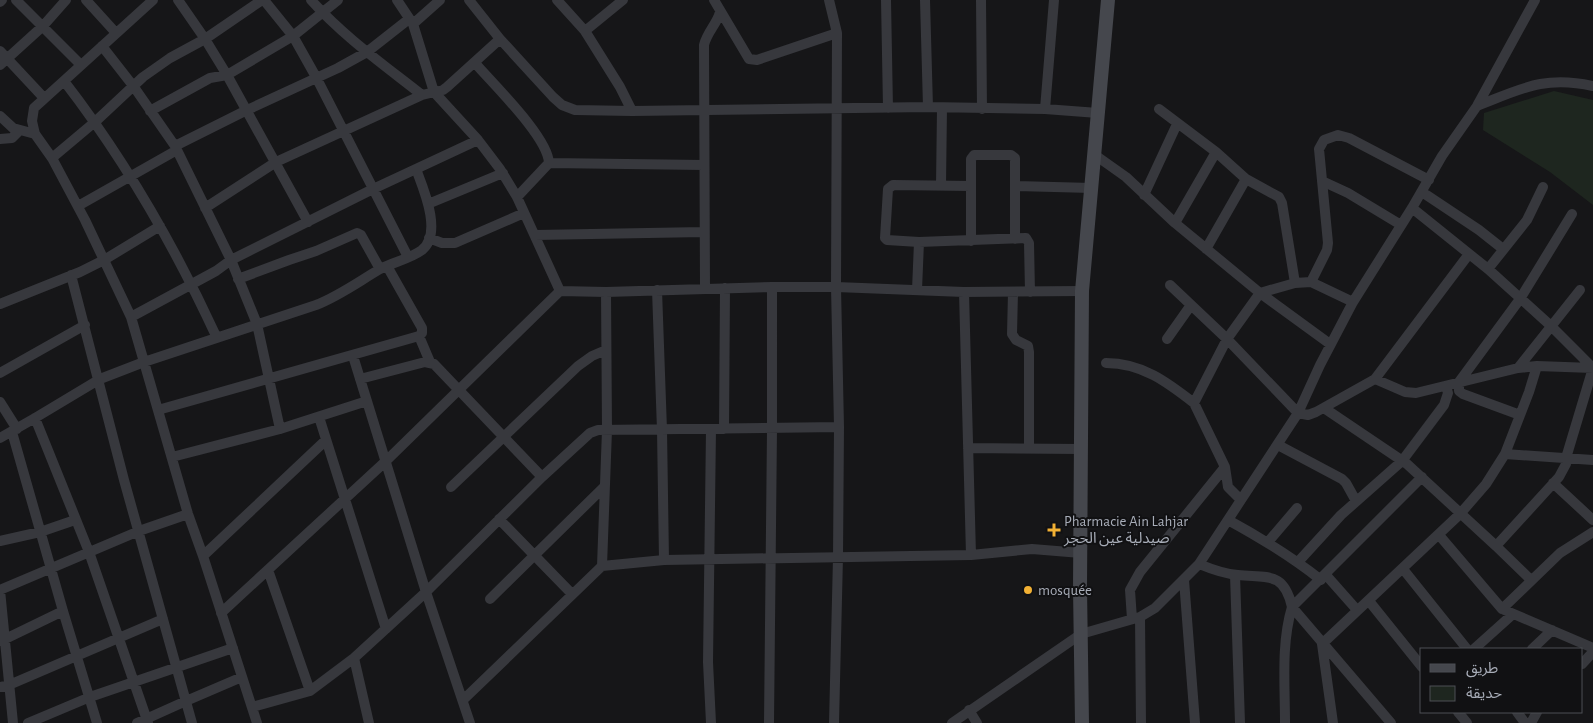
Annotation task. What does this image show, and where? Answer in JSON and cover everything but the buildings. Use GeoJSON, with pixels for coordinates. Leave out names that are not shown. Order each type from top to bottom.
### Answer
{"type":"FeatureCollection","features":[{"type":"Feature","properties":{"kind":"main road"},"geometry":{"type":"LineString","coordinates":[[1082,723],[1082,291],[1108,0]]}},
{"type":"Feature","properties":{"kind":"street"},"geometry":{"type":"LineString","coordinates":[[16,0],[81,65]]}},
{"type":"Feature","properties":{"kind":"street"},"geometry":{"type":"LineString","coordinates":[[44,98],[2,58],[43,26],[66,0]]}},
{"type":"Feature","properties":{"kind":"street"},"geometry":{"type":"LineString","coordinates":[[86,0],[116,33]]}},
{"type":"Feature","properties":{"kind":"street"},"geometry":{"type":"LineString","coordinates":[[151,0],[44,98],[34,108],[32,116],[35,134],[52,158],[78,206],[131,317],[188,514],[256,723]]}},
{"type":"Feature","properties":{"kind":"street"},"geometry":{"type":"LineString","coordinates":[[178,0],[227,75],[245,111],[276,162],[308,222]]}},
{"type":"Feature","properties":{"kind":"street"},"geometry":{"type":"LineString","coordinates":[[52,158],[96,121],[143,77],[170,58],[205,39],[263,0],[293,36],[344,130],[408,257]]}},
{"type":"Feature","properties":{"kind":"street"},"geometry":{"type":"LineString","coordinates":[[311,0],[322,13],[367,52],[422,95]]}},
{"type":"Feature","properties":{"kind":"street"},"geometry":{"type":"LineString","coordinates":[[150,111],[210,78],[227,75],[293,36],[338,0]]}},
{"type":"Feature","properties":{"kind":"street"},"geometry":{"type":"LineString","coordinates":[[397,0],[411,21],[434,92],[478,140],[502,173],[517,197],[560,291]]}},
{"type":"Feature","properties":{"kind":"street"},"geometry":{"type":"LineString","coordinates":[[78,206],[176,148],[245,111],[338,68],[367,52],[440,0]]}},
{"type":"Feature","properties":{"kind":"street"},"geometry":{"type":"LineString","coordinates":[[469,0],[553,97],[568,109],[632,111],[928,107],[1045,109],[1098,113]]}},
{"type":"Feature","properties":{"kind":"street"},"geometry":{"type":"LineString","coordinates":[[557,0],[585,31],[632,111]]}},
{"type":"Feature","properties":{"kind":"street"},"geometry":{"type":"LineString","coordinates":[[585,31],[623,0]]}},
{"type":"Feature","properties":{"kind":"street"},"geometry":{"type":"LineString","coordinates":[[714,0],[749,59],[752,60],[757,60],[837,33]]}},
{"type":"Feature","properties":{"kind":"street"},"geometry":{"type":"LineString","coordinates":[[829,0],[837,33],[836,287],[839,428],[834,723]]}},
{"type":"Feature","properties":{"kind":"street"},"geometry":{"type":"LineString","coordinates":[[886,0],[888,108]]}},
{"type":"Feature","properties":{"kind":"street"},"geometry":{"type":"LineString","coordinates":[[926,0],[928,107]]}},
{"type":"Feature","properties":{"kind":"street"},"geometry":{"type":"LineString","coordinates":[[981,0],[982,109]]}},
{"type":"Feature","properties":{"kind":"street"},"geometry":{"type":"LineString","coordinates":[[1045,109],[1054,0]]}},
{"type":"Feature","properties":{"kind":"street"},"geometry":{"type":"LineString","coordinates":[[952,723],[1081,634],[1136,618],[1155,608],[1199,564],[1298,414],[1330,344],[1353,302],[1422,192],[1442,156],[1477,106],[1535,0]]}},
{"type":"Feature","properties":{"kind":"street"},"geometry":{"type":"LineString","coordinates":[[705,289],[704,45],[706,36],[717,22],[720,12]]}},
{"type":"Feature","properties":{"kind":"street"},"geometry":{"type":"LineString","coordinates":[[205,208],[276,162],[422,95],[447,87],[500,38]]}},
{"type":"Feature","properties":{"kind":"street"},"geometry":{"type":"LineString","coordinates":[[102,46],[134,87],[176,148],[231,260],[257,324],[280,429]]}},
{"type":"Feature","properties":{"kind":"street"},"geometry":{"type":"LineString","coordinates":[[475,63],[533,130],[545,149],[549,163]]}},
{"type":"Feature","properties":{"kind":"street"},"geometry":{"type":"LineString","coordinates":[[64,80],[96,121],[130,175],[192,284],[217,338]]}},
{"type":"Feature","properties":{"kind":"street"},"geometry":{"type":"LineString","coordinates":[[1477,106],[1531,85],[1548,81],[1593,86]]}},
{"type":"Feature","properties":{"kind":"street"},"geometry":{"type":"LineString","coordinates":[[941,185],[942,108]]}},
{"type":"Feature","properties":{"kind":"street"},"geometry":{"type":"LineString","coordinates":[[1159,109],[1216,152],[1246,179],[1279,197],[1282,203],[1295,283]]}},
{"type":"Feature","properties":{"kind":"street"},"geometry":{"type":"LineString","coordinates":[[0,116],[13,128],[35,134]]}},
{"type":"Feature","properties":{"kind":"street"},"geometry":{"type":"LineString","coordinates":[[1144,195],[1177,124]]}},
{"type":"Feature","properties":{"kind":"street"},"geometry":{"type":"LineString","coordinates":[[0,139],[12,138],[20,130]]}},
{"type":"Feature","properties":{"kind":"street"},"geometry":{"type":"LineString","coordinates":[[1311,282],[1327,250],[1328,242],[1319,149],[1324,140],[1338,135],[1349,138],[1428,180]]}},
{"type":"Feature","properties":{"kind":"street"},"geometry":{"type":"LineString","coordinates":[[131,317],[216,272],[231,260],[373,189],[478,140]]}},
{"type":"Feature","properties":{"kind":"street"},"geometry":{"type":"LineString","coordinates":[[1174,223],[1216,152]]}},
{"type":"Feature","properties":{"kind":"street"},"geometry":{"type":"LineString","coordinates":[[971,241],[972,156],[1011,155],[1016,160],[1015,239]]}},
{"type":"Feature","properties":{"kind":"street"},"geometry":{"type":"LineString","coordinates":[[1095,155],[1126,177],[1174,223],[1260,293],[1330,344]]}},
{"type":"Feature","properties":{"kind":"street"},"geometry":{"type":"LineString","coordinates":[[517,197],[549,163],[704,165]]}},
{"type":"Feature","properties":{"kind":"street"},"geometry":{"type":"LineString","coordinates":[[0,438],[100,379],[144,362],[333,298],[384,267],[424,248],[430,238],[431,229],[428,204],[416,169]]}},
{"type":"Feature","properties":{"kind":"street"},"geometry":{"type":"LineString","coordinates":[[428,204],[502,173]]}},
{"type":"Feature","properties":{"kind":"street"},"geometry":{"type":"LineString","coordinates":[[1206,249],[1246,179]]}},
{"type":"Feature","properties":{"kind":"street"},"geometry":{"type":"LineString","coordinates":[[1322,181],[1348,193],[1401,225]]}},
{"type":"Feature","properties":{"kind":"street"},"geometry":{"type":"LineString","coordinates":[[971,186],[893,185],[888,189],[885,238],[887,240],[919,242],[1026,238],[1029,243],[1030,292]]}},
{"type":"Feature","properties":{"kind":"street"},"geometry":{"type":"LineString","coordinates":[[1016,186],[1092,188]]}},
{"type":"Feature","properties":{"kind":"street"},"geometry":{"type":"LineString","coordinates":[[1488,269],[1527,220],[1543,187]]}},
{"type":"Feature","properties":{"kind":"street"},"geometry":{"type":"LineString","coordinates":[[1422,192],[1479,230],[1503,250]]}},
{"type":"Feature","properties":{"kind":"street"},"geometry":{"type":"LineString","coordinates":[[1412,208],[1488,269],[1551,326],[1593,368]]}},
{"type":"Feature","properties":{"kind":"street"},"geometry":{"type":"LineString","coordinates":[[430,238],[442,243],[455,242],[524,213]]}},
{"type":"Feature","properties":{"kind":"street"},"geometry":{"type":"LineString","coordinates":[[1520,416],[1463,394],[1459,391],[1459,382],[1520,299],[1572,214]]}},
{"type":"Feature","properties":{"kind":"street"},"geometry":{"type":"LineString","coordinates":[[0,304],[104,260],[160,226]]}},
{"type":"Feature","properties":{"kind":"street"},"geometry":{"type":"LineString","coordinates":[[534,235],[704,232]]}},
{"type":"Feature","properties":{"kind":"street"},"geometry":{"type":"LineString","coordinates":[[158,410],[353,356],[422,334],[422,328],[384,267],[357,233],[316,251],[238,279]]}},
{"type":"Feature","properties":{"kind":"street"},"geometry":{"type":"LineString","coordinates":[[917,290],[919,242]]}},
{"type":"Feature","properties":{"kind":"street"},"geometry":{"type":"LineString","coordinates":[[1170,285],[1227,339],[1298,414],[1308,415],[1375,379],[1469,254]]}},
{"type":"Feature","properties":{"kind":"street"},"geometry":{"type":"LineString","coordinates":[[72,275],[100,379],[124,480],[140,531],[192,723]]}},
{"type":"Feature","properties":{"kind":"street"},"geometry":{"type":"LineString","coordinates":[[1194,403],[1227,339],[1260,293],[1295,283],[1311,282],[1353,302]]}},
{"type":"Feature","properties":{"kind":"street"},"geometry":{"type":"LineString","coordinates":[[769,723],[772,287]]}},
{"type":"Feature","properties":{"kind":"street"},"geometry":{"type":"LineString","coordinates":[[221,613],[386,461],[560,291],[606,292],[836,287],[964,292],[1082,291]]}},
{"type":"Feature","properties":{"kind":"street"},"geometry":{"type":"LineString","coordinates":[[724,429],[725,288]]}},
{"type":"Feature","properties":{"kind":"street"},"geometry":{"type":"LineString","coordinates":[[657,290],[664,560]]}},
{"type":"Feature","properties":{"kind":"street"},"geometry":{"type":"LineString","coordinates":[[1518,368],[1580,290]]}},
{"type":"Feature","properties":{"kind":"street"},"geometry":{"type":"LineString","coordinates":[[602,566],[607,430],[606,292]]}},
{"type":"Feature","properties":{"kind":"street"},"geometry":{"type":"LineString","coordinates":[[964,292],[971,555]]}},
{"type":"Feature","properties":{"kind":"street"},"geometry":{"type":"LineString","coordinates":[[1013,292],[1012,334],[1016,340],[1028,346],[1029,352],[1029,448]]}},
{"type":"Feature","properties":{"kind":"street"},"geometry":{"type":"LineString","coordinates":[[1167,339],[1191,305]]}},
{"type":"Feature","properties":{"kind":"street"},"geometry":{"type":"LineString","coordinates":[[0,374],[85,325]]}},
{"type":"Feature","properties":{"kind":"street"},"geometry":{"type":"LineString","coordinates":[[419,336],[430,362]]}},
{"type":"Feature","properties":{"kind":"street"},"geometry":{"type":"LineString","coordinates":[[451,487],[578,366],[592,356],[606,350]]}},
{"type":"Feature","properties":{"kind":"street"},"geometry":{"type":"LineString","coordinates":[[353,356],[426,592],[470,723]]}},
{"type":"Feature","properties":{"kind":"street"},"geometry":{"type":"LineString","coordinates":[[360,379],[425,362],[434,364],[542,477]]}},
{"type":"Feature","properties":{"kind":"street"},"geometry":{"type":"LineString","coordinates":[[1106,363],[1141,368],[1194,403],[1225,467],[1228,487],[1241,500]]}},
{"type":"Feature","properties":{"kind":"street"},"geometry":{"type":"LineString","coordinates":[[1375,379],[1405,392],[1416,393],[1518,368],[1537,366],[1593,368]]}},
{"type":"Feature","properties":{"kind":"street"},"geometry":{"type":"LineString","coordinates":[[1322,644],[1439,535],[1486,484],[1505,454],[1537,366]]}},
{"type":"Feature","properties":{"kind":"street"},"geometry":{"type":"LineString","coordinates":[[1496,546],[1559,477],[1566,464],[1566,458],[1593,368]]}},
{"type":"Feature","properties":{"kind":"street"},"geometry":{"type":"LineString","coordinates":[[1298,562],[1356,501],[1402,461],[1444,405],[1447,399],[1446,386]]}},
{"type":"Feature","properties":{"kind":"street"},"geometry":{"type":"LineString","coordinates":[[172,457],[280,429],[367,401]]}},
{"type":"Feature","properties":{"kind":"street"},"geometry":{"type":"LineString","coordinates":[[0,402],[14,430],[40,532],[97,723]]}},
{"type":"Feature","properties":{"kind":"street"},"geometry":{"type":"LineString","coordinates":[[1324,408],[1402,461],[1422,477],[1530,580]]}},
{"type":"Feature","properties":{"kind":"street"},"geometry":{"type":"LineString","coordinates":[[319,416],[386,629]]}},
{"type":"Feature","properties":{"kind":"street"},"geometry":{"type":"LineString","coordinates":[[35,418],[88,552],[134,682],[144,722],[186,700],[242,677]]}},
{"type":"Feature","properties":{"kind":"street"},"geometry":{"type":"LineString","coordinates":[[252,707],[310,691],[354,658],[426,592],[542,477],[590,433],[598,430],[839,428]]}},
{"type":"Feature","properties":{"kind":"street"},"geometry":{"type":"LineString","coordinates":[[710,723],[708,662],[711,429]]}},
{"type":"Feature","properties":{"kind":"street"},"geometry":{"type":"LineString","coordinates":[[203,556],[326,440]]}},
{"type":"Feature","properties":{"kind":"street"},"geometry":{"type":"LineString","coordinates":[[1278,445],[1342,478],[1356,501]]}},
{"type":"Feature","properties":{"kind":"street"},"geometry":{"type":"LineString","coordinates":[[968,448],[1081,449]]}},
{"type":"Feature","properties":{"kind":"street"},"geometry":{"type":"LineString","coordinates":[[1505,454],[1593,460]]}},
{"type":"Feature","properties":{"kind":"street"},"geometry":{"type":"LineString","coordinates":[[1141,723],[1136,618],[1130,590],[1140,572],[1225,467]]}},
{"type":"Feature","properties":{"kind":"street"},"geometry":{"type":"LineString","coordinates":[[1285,723],[1284,652],[1287,622],[1292,607],[1422,477]]}},
{"type":"Feature","properties":{"kind":"street"},"geometry":{"type":"LineString","coordinates":[[1553,483],[1593,520]]}},
{"type":"Feature","properties":{"kind":"street"},"geometry":{"type":"LineString","coordinates":[[490,600],[605,486]]}},
{"type":"Feature","properties":{"kind":"street"},"geometry":{"type":"LineString","coordinates":[[1268,542],[1297,508]]}},
{"type":"Feature","properties":{"kind":"street"},"geometry":{"type":"LineString","coordinates":[[0,590],[88,552],[188,514]]}},
{"type":"Feature","properties":{"kind":"street"},"geometry":{"type":"LineString","coordinates":[[0,542],[40,532],[75,520]]}},
{"type":"Feature","properties":{"kind":"street"},"geometry":{"type":"LineString","coordinates":[[499,520],[572,594]]}},
{"type":"Feature","properties":{"kind":"street"},"geometry":{"type":"LineString","coordinates":[[1228,520],[1268,542],[1323,578],[1357,610]]}},
{"type":"Feature","properties":{"kind":"street"},"geometry":{"type":"LineString","coordinates":[[1502,609],[1560,553],[1593,532]]}},
{"type":"Feature","properties":{"kind":"street"},"geometry":{"type":"LineString","coordinates":[[1439,535],[1502,609],[1593,648]]}},
{"type":"Feature","properties":{"kind":"street"},"geometry":{"type":"LineString","coordinates":[[463,700],[602,566],[664,560],[971,555],[1032,549],[1081,553]]}},
{"type":"Feature","properties":{"kind":"street"},"geometry":{"type":"LineString","coordinates":[[1199,564],[1236,575],[1272,577],[1279,581],[1290,596],[1292,607],[1390,723]]}},
{"type":"Feature","properties":{"kind":"street"},"geometry":{"type":"LineString","coordinates":[[1403,569],[1466,648]]}},
{"type":"Feature","properties":{"kind":"street"},"geometry":{"type":"LineString","coordinates":[[268,570],[310,691]]}},
{"type":"Feature","properties":{"kind":"street"},"geometry":{"type":"LineString","coordinates":[[1236,575],[1240,723]]}},
{"type":"Feature","properties":{"kind":"street"},"geometry":{"type":"LineString","coordinates":[[0,579],[2,586],[0,590],[5,686],[13,723]]}},
{"type":"Feature","properties":{"kind":"street"},"geometry":{"type":"LineString","coordinates":[[1184,580],[1195,723]]}},
{"type":"Feature","properties":{"kind":"street"},"geometry":{"type":"LineString","coordinates":[[1369,601],[1420,665]]}},
{"type":"Feature","properties":{"kind":"street"},"geometry":{"type":"LineString","coordinates":[[3,641],[63,611]]}},
{"type":"Feature","properties":{"kind":"street"},"geometry":{"type":"LineString","coordinates":[[1475,648],[1513,614]]}},
{"type":"Feature","properties":{"kind":"street"},"geometry":{"type":"LineString","coordinates":[[5,686],[163,619]]}},
{"type":"Feature","properties":{"kind":"street"},"geometry":{"type":"LineString","coordinates":[[1533,648],[1552,630]]}},
{"type":"Feature","properties":{"kind":"street"},"geometry":{"type":"LineString","coordinates":[[1322,644],[1333,723]]}},
{"type":"Feature","properties":{"kind":"street"},"geometry":{"type":"LineString","coordinates":[[28,723],[90,697],[233,648]]}},
{"type":"Feature","properties":{"kind":"street"},"geometry":{"type":"LineString","coordinates":[[1583,663],[1593,652]]}},
{"type":"Feature","properties":{"kind":"street"},"geometry":{"type":"LineString","coordinates":[[354,658],[369,723]]}},
{"type":"Feature","properties":{"kind":"street"},"geometry":{"type":"LineString","coordinates":[[969,710],[977,723]]}},
{"type":"Feature","properties":{"kind":"street"},"geometry":{"type":"LineString","coordinates":[[1459,713],[1467,723]]}},
{"type":"Feature","properties":{"kind":"street"},"geometry":{"type":"LineString","coordinates":[[1517,713],[1525,723]]}},
{"type":"Feature","properties":{"kind":"green space"},"geometry":{"type":"Polygon","coordinates":[[[1554,91],[1593,100],[1593,205],[1550,172],[1483,130],[1484,113],[1554,91]]]}},
{"type":"Feature","properties":{"kind":"place","name":"Pharmacie Ain Lahjar صيدلية عين الحجر"},"geometry":{"type":"Point","coordinates":[1054,530]}},
{"type":"Feature","properties":{"kind":"place","name":"mosquée"},"geometry":{"type":"Point","coordinates":[1028,590]}}]}
